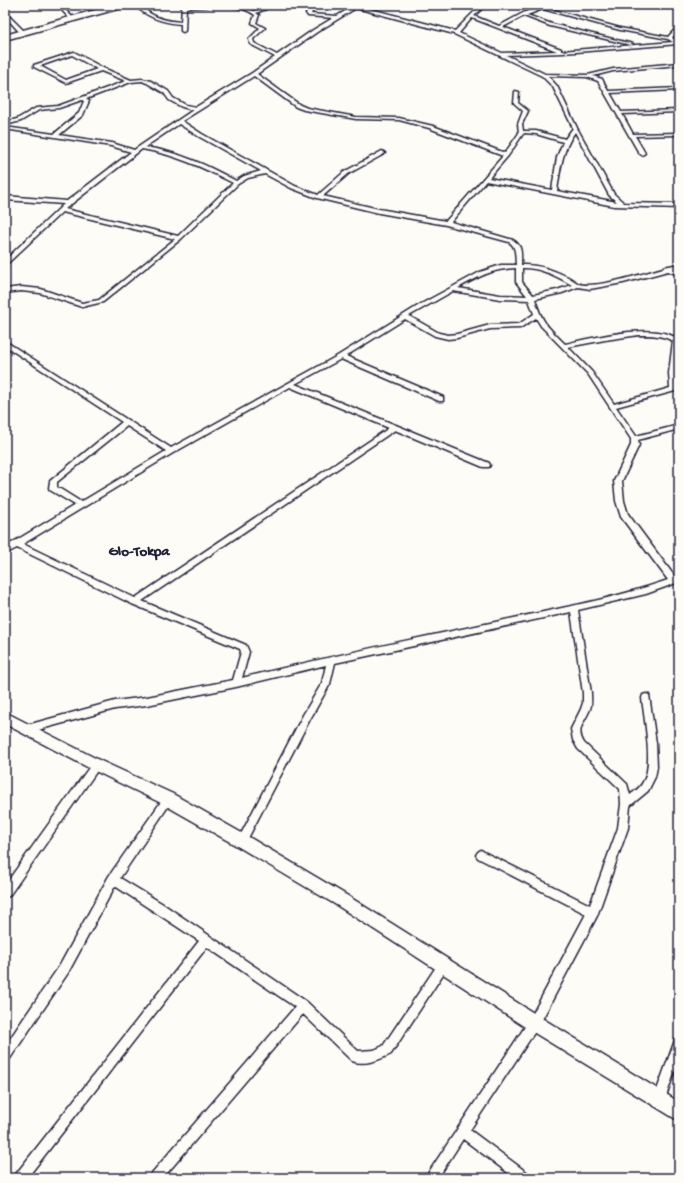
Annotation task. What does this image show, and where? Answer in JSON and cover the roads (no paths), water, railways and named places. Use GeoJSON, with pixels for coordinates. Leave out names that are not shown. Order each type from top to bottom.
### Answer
{"type":"FeatureCollection","features":[{"type":"Feature","properties":{"kind":"highway"},"geometry":{"type":"LineString","coordinates":[[5,38],[122,5]]}},
{"type":"Feature","properties":{"kind":"main road"},"geometry":{"type":"LineString","coordinates":[[5,718],[96,765],[168,799],[242,841],[343,901],[534,1023],[679,1112]]}},
{"type":"Feature","properties":{"kind":"street"},"geometry":{"type":"LineString","coordinates":[[59,5],[72,19]]}},
{"type":"Feature","properties":{"kind":"street"},"geometry":{"type":"LineString","coordinates":[[136,5],[157,19],[173,23],[183,23]]}},
{"type":"Feature","properties":{"kind":"street"},"geometry":{"type":"LineString","coordinates":[[254,12],[264,8],[264,5]]}},
{"type":"Feature","properties":{"kind":"street"},"geometry":{"type":"LineString","coordinates":[[313,5],[308,12],[309,14],[336,17]]}},
{"type":"Feature","properties":{"kind":"street"},"geometry":{"type":"LineString","coordinates":[[456,33],[475,12],[484,5]]}},
{"type":"Feature","properties":{"kind":"street"},"geometry":{"type":"LineString","coordinates":[[184,31],[184,6],[241,6],[254,12],[257,15],[254,23],[263,28],[251,41],[252,44],[277,57]]}},
{"type":"Feature","properties":{"kind":"street"},"geometry":{"type":"LineString","coordinates":[[5,263],[68,204],[136,152],[197,109],[254,74],[336,17],[357,6],[456,33],[544,75],[555,86],[575,128],[612,196],[622,204]]}},
{"type":"Feature","properties":{"kind":"street"},"geometry":{"type":"LineString","coordinates":[[500,26],[542,7],[620,29],[669,38],[679,43]]}},
{"type":"Feature","properties":{"kind":"street"},"geometry":{"type":"LineString","coordinates":[[5,13],[23,33]]}},
{"type":"Feature","properties":{"kind":"street"},"geometry":{"type":"LineString","coordinates":[[524,16],[551,25],[641,46]]}},
{"type":"Feature","properties":{"kind":"street"},"geometry":{"type":"LineString","coordinates":[[472,17],[500,26],[562,52]]}},
{"type":"Feature","properties":{"kind":"street"},"geometry":{"type":"LineString","coordinates":[[669,38],[677,31],[679,26]]}},
{"type":"Feature","properties":{"kind":"street"},"geometry":{"type":"LineString","coordinates":[[502,54],[562,52],[679,43]]}},
{"type":"Feature","properties":{"kind":"street"},"geometry":{"type":"LineString","coordinates":[[101,69],[66,82],[36,66],[72,53],[101,69],[130,81]]}},
{"type":"Feature","properties":{"kind":"street"},"geometry":{"type":"LineString","coordinates":[[544,75],[587,76],[613,70],[679,64]]}},
{"type":"Feature","properties":{"kind":"street"},"geometry":{"type":"LineString","coordinates":[[254,74],[298,106],[306,109],[356,118],[399,120],[431,127],[506,155]]}},
{"type":"Feature","properties":{"kind":"street"},"geometry":{"type":"LineString","coordinates":[[587,76],[600,80],[642,153]]}},
{"type":"Feature","properties":{"kind":"street"},"geometry":{"type":"LineString","coordinates":[[5,124],[19,120],[38,109],[59,108],[130,81],[142,80],[149,82],[166,92],[171,99],[176,102],[197,109]]}},
{"type":"Feature","properties":{"kind":"street"},"geometry":{"type":"LineString","coordinates":[[607,92],[679,89]]}},
{"type":"Feature","properties":{"kind":"street"},"geometry":{"type":"LineString","coordinates":[[517,92],[516,103],[526,111],[520,124],[521,133]]}},
{"type":"Feature","properties":{"kind":"street"},"geometry":{"type":"LineString","coordinates":[[55,136],[82,114],[87,101],[84,99]]}},
{"type":"Feature","properties":{"kind":"street"},"geometry":{"type":"LineString","coordinates":[[619,113],[679,111]]}},
{"type":"Feature","properties":{"kind":"street"},"geometry":{"type":"LineString","coordinates":[[28,729],[115,705],[148,701],[236,683],[331,660],[574,608],[646,591],[676,580],[624,515],[620,501],[618,481],[635,445],[634,439],[590,373],[543,325],[537,315],[532,298],[519,282],[518,249],[516,244],[512,241],[447,223],[379,211],[319,197],[292,187],[200,135],[180,122]]}},
{"type":"Feature","properties":{"kind":"street"},"geometry":{"type":"LineString","coordinates":[[5,128],[112,145],[136,152]]}},
{"type":"Feature","properties":{"kind":"street"},"geometry":{"type":"LineString","coordinates":[[554,192],[560,157],[566,141],[575,128]]}},
{"type":"Feature","properties":{"kind":"street"},"geometry":{"type":"LineString","coordinates":[[447,223],[506,155],[521,133],[525,131],[531,132],[566,141]]}},
{"type":"Feature","properties":{"kind":"street"},"geometry":{"type":"LineString","coordinates":[[632,135],[679,134]]}},
{"type":"Feature","properties":{"kind":"street"},"geometry":{"type":"LineString","coordinates":[[142,148],[168,152],[187,158],[236,183]]}},
{"type":"Feature","properties":{"kind":"street"},"geometry":{"type":"LineString","coordinates":[[319,197],[346,173],[382,153]]}},
{"type":"Feature","properties":{"kind":"street"},"geometry":{"type":"LineString","coordinates":[[5,291],[21,289],[41,291],[71,303],[82,305],[90,305],[101,301],[179,238],[236,183],[256,173],[265,172]]}},
{"type":"Feature","properties":{"kind":"street"},"geometry":{"type":"LineString","coordinates":[[484,179],[605,202],[679,206]]}},
{"type":"Feature","properties":{"kind":"street"},"geometry":{"type":"LineString","coordinates":[[605,202],[612,196]]}},
{"type":"Feature","properties":{"kind":"street"},"geometry":{"type":"LineString","coordinates":[[5,198],[68,204]]}},
{"type":"Feature","properties":{"kind":"street"},"geometry":{"type":"LineString","coordinates":[[61,210],[179,238]]}},
{"type":"Feature","properties":{"kind":"street"},"geometry":{"type":"LineString","coordinates":[[5,551],[171,451],[291,385],[406,317],[423,305],[482,273],[501,267],[518,266],[543,269],[577,285],[590,287],[623,282],[666,268],[679,266]]}},
{"type":"Feature","properties":{"kind":"street"},"geometry":{"type":"LineString","coordinates":[[666,268],[679,273]]}},
{"type":"Feature","properties":{"kind":"street"},"geometry":{"type":"LineString","coordinates":[[452,289],[509,299],[532,298],[557,294],[577,285]]}},
{"type":"Feature","properties":{"kind":"street"},"geometry":{"type":"LineString","coordinates":[[406,317],[437,335],[448,337],[457,336],[490,326],[520,326],[537,315]]}},
{"type":"Feature","properties":{"kind":"street"},"geometry":{"type":"LineString","coordinates":[[564,346],[632,334],[662,334],[672,336],[676,340],[672,373],[676,389],[613,406]]}},
{"type":"Feature","properties":{"kind":"street"},"geometry":{"type":"LineString","coordinates":[[5,343],[171,451]]}},
{"type":"Feature","properties":{"kind":"street"},"geometry":{"type":"LineString","coordinates":[[341,356],[441,399]]}},
{"type":"Feature","properties":{"kind":"street"},"geometry":{"type":"LineString","coordinates":[[291,385],[486,465]]}},
{"type":"Feature","properties":{"kind":"street"},"geometry":{"type":"LineString","coordinates":[[81,505],[53,488],[54,481],[126,423]]}},
{"type":"Feature","properties":{"kind":"street"},"geometry":{"type":"LineString","coordinates":[[136,602],[395,427]]}},
{"type":"Feature","properties":{"kind":"street"},"geometry":{"type":"LineString","coordinates":[[634,439],[679,427]]}},
{"type":"Feature","properties":{"kind":"street"},"geometry":{"type":"LineString","coordinates":[[16,544],[136,602],[243,648],[245,652],[236,683]]}},
{"type":"Feature","properties":{"kind":"street"},"geometry":{"type":"LineString","coordinates":[[431,1178],[534,1023],[594,912],[623,828],[626,804],[624,787],[578,742],[575,731],[587,704],[587,693],[574,608]]}},
{"type":"Feature","properties":{"kind":"street"},"geometry":{"type":"LineString","coordinates":[[242,841],[306,718],[326,684],[331,660]]}},
{"type":"Feature","properties":{"kind":"street"},"geometry":{"type":"LineString","coordinates":[[626,804],[647,786],[651,777],[653,764],[646,698]]}},
{"type":"Feature","properties":{"kind":"street"},"geometry":{"type":"LineString","coordinates":[[5,893],[96,765]]}},
{"type":"Feature","properties":{"kind":"street"},"geometry":{"type":"LineString","coordinates":[[5,1056],[64,969],[113,878],[168,799]]}},
{"type":"Feature","properties":{"kind":"street"},"geometry":{"type":"LineString","coordinates":[[481,855],[594,912]]}},
{"type":"Feature","properties":{"kind":"street"},"geometry":{"type":"LineString","coordinates":[[113,878],[303,1006],[356,1057],[375,1056],[387,1050],[444,965]]}},
{"type":"Feature","properties":{"kind":"street"},"geometry":{"type":"LineString","coordinates":[[20,1178],[206,940]]}},
{"type":"Feature","properties":{"kind":"street"},"geometry":{"type":"LineString","coordinates":[[155,1178],[303,1006]]}},
{"type":"Feature","properties":{"kind":"street"},"geometry":{"type":"LineString","coordinates":[[659,1101],[679,1043]]}},
{"type":"Feature","properties":{"kind":"street"},"geometry":{"type":"LineString","coordinates":[[463,1132],[525,1178]]}},
{"type":"Feature","properties":{"kind":"district","name":"Glo-Tokpa"},"geometry":{"type":"Point","coordinates":[139,552]}}]}
